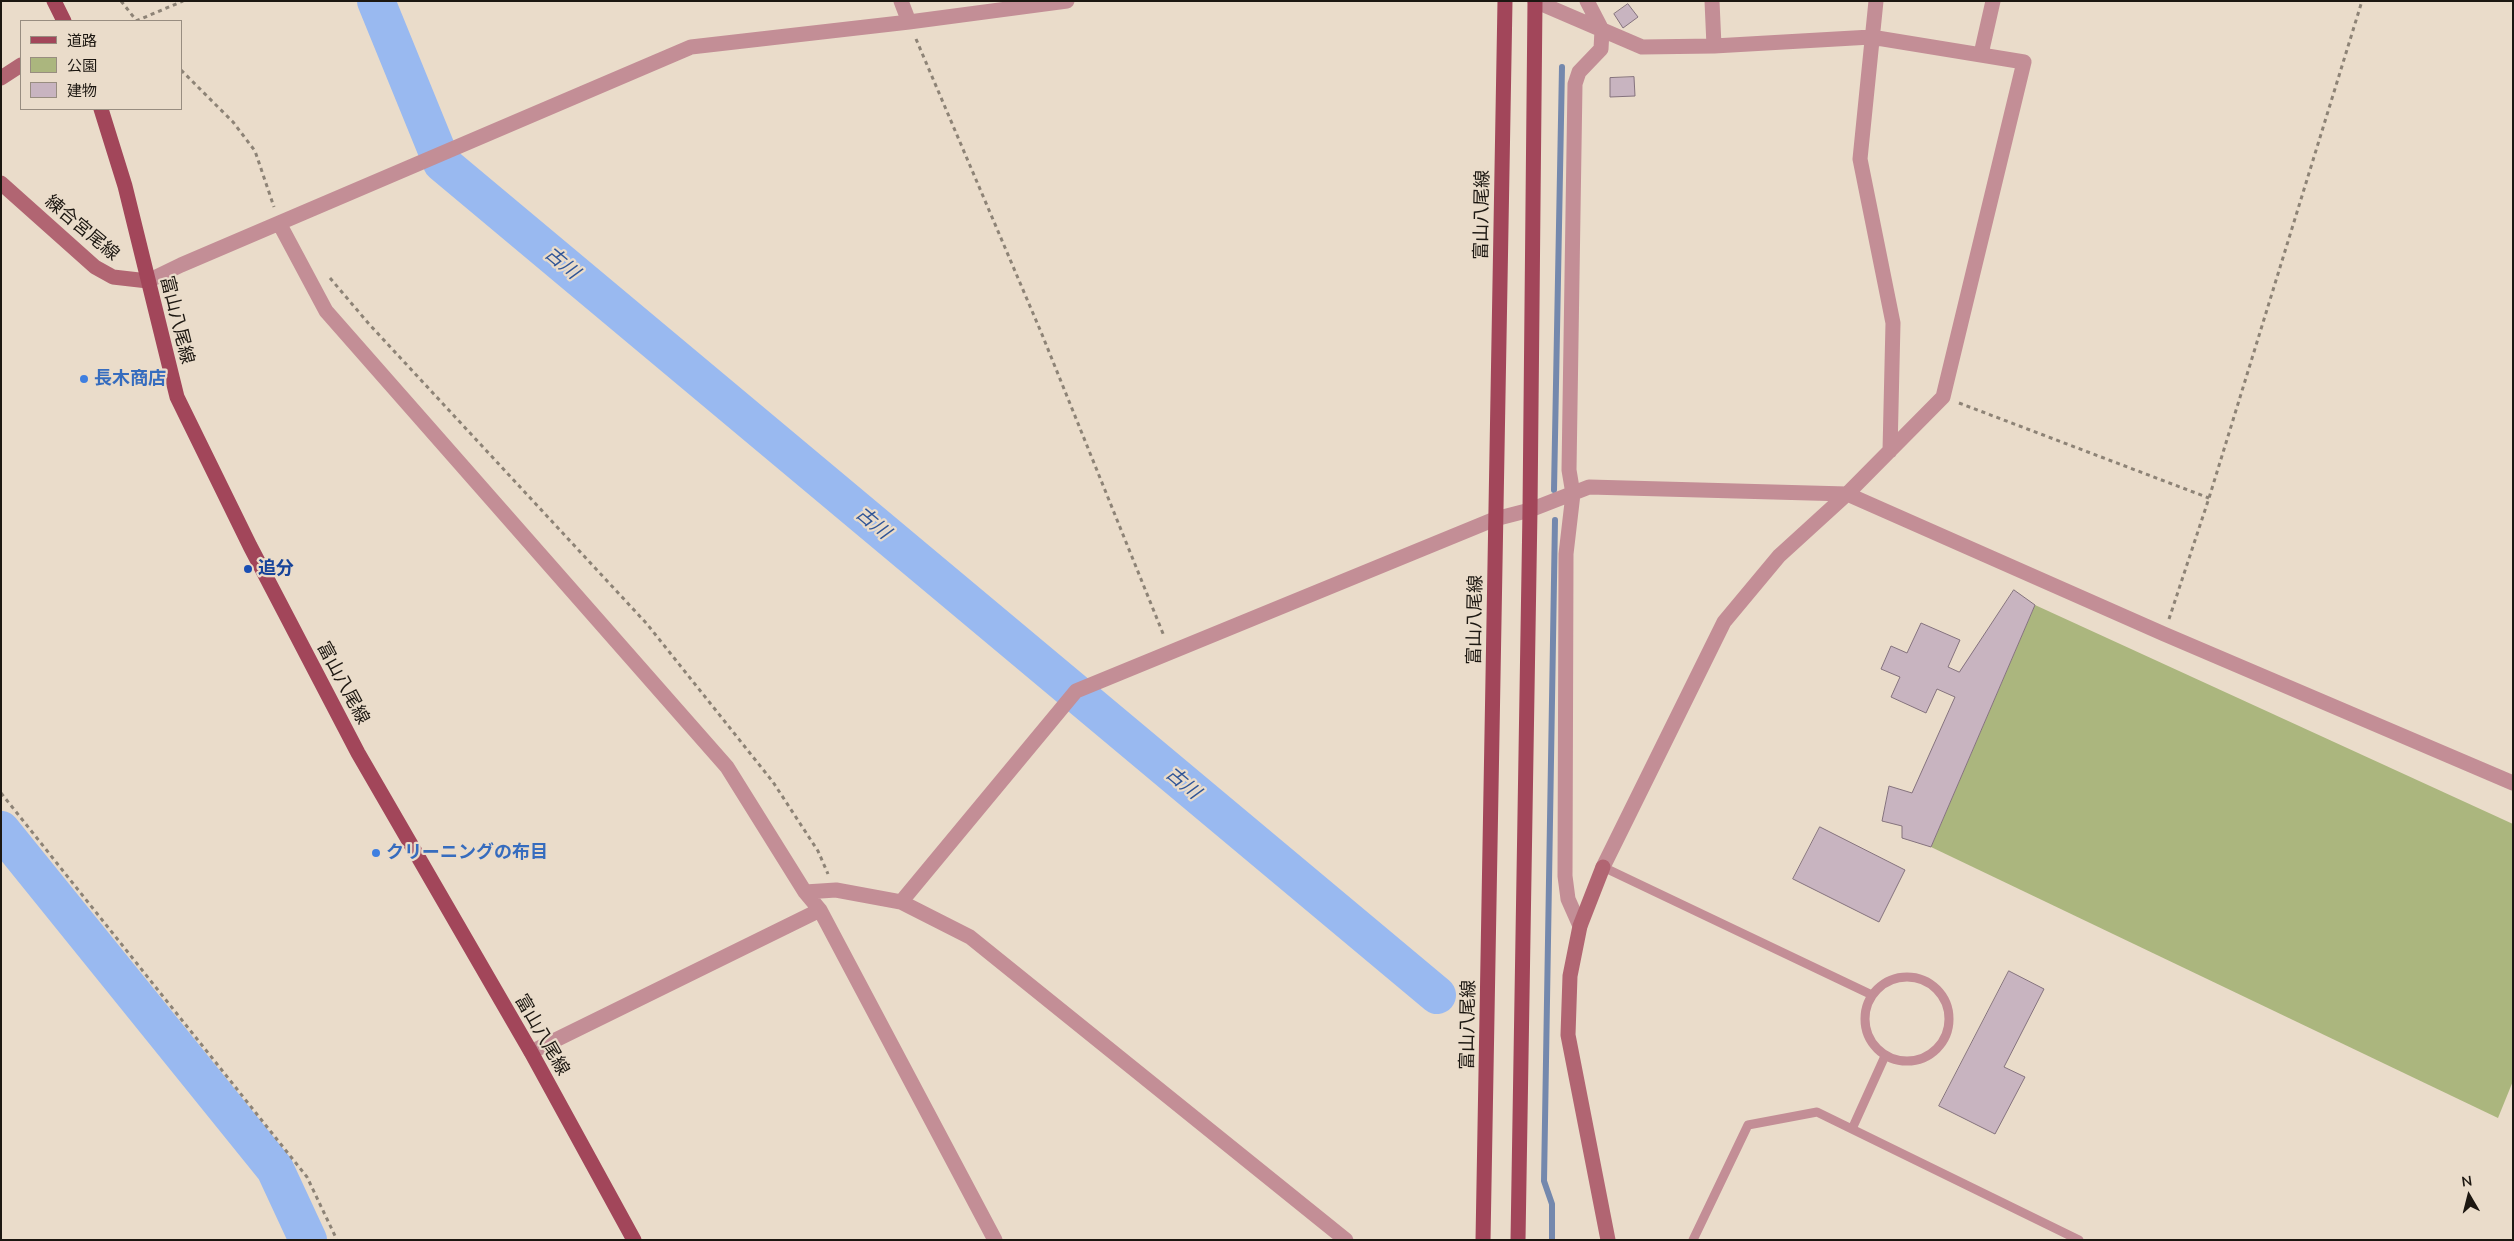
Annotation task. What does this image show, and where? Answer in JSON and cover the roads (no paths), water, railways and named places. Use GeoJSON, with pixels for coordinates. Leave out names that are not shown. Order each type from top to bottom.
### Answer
{"type":"FeatureCollection","features":[{"type":"Feature","properties":{"kind":"main road"},"geometry":{"type":"LineString","coordinates":[[54,1],[64,20]]}},
{"type":"Feature","properties":{"kind":"main road","name":"富山八尾線"},"geometry":{"type":"LineString","coordinates":[[1483,1240],[1505,1]]}},
{"type":"Feature","properties":{"kind":"main road"},"geometry":{"type":"LineString","coordinates":[[1518,1240],[1530,510],[1535,1]]}},
{"type":"Feature","properties":{"kind":"main road","name":"富山八尾線"},"geometry":{"type":"LineString","coordinates":[[101,110],[125,186],[177,397],[250,546],[358,753],[531,1052],[634,1240]]}},
{"type":"Feature","properties":{"kind":"street"},"geometry":{"type":"LineString","coordinates":[[901,1],[909,22]]}},
{"type":"Feature","properties":{"kind":"street"},"geometry":{"type":"LineString","coordinates":[[148,281],[691,47],[909,22],[1067,1]]}},
{"type":"Feature","properties":{"kind":"street"},"geometry":{"type":"LineString","coordinates":[[1535,1],[1642,47],[1714,46],[1871,37],[2024,62],[1943,397],[1847,494],[1779,556],[1724,622],[1603,867],[1580,926],[1570,976],[1568,1035],[1608,1240]]}},
{"type":"Feature","properties":{"kind":"street"},"geometry":{"type":"LineString","coordinates":[[1580,926],[1568,899],[1564,876],[1566,554],[1573,494],[1569,470],[1575,84],[1579,72],[1600,49],[1602,30],[1587,1]]}},
{"type":"Feature","properties":{"kind":"street"},"geometry":{"type":"LineString","coordinates":[[1712,1],[1714,46]]}},
{"type":"Feature","properties":{"kind":"street"},"geometry":{"type":"LineString","coordinates":[[1876,1],[1860,159],[1893,323],[1890,451]]}},
{"type":"Feature","properties":{"kind":"street"},"geometry":{"type":"LineString","coordinates":[[1982,54],[1993,1]]}},
{"type":"Feature","properties":{"kind":"street"},"geometry":{"type":"LineString","coordinates":[[1,78],[20,66]]}},
{"type":"Feature","properties":{"kind":"street","name":"練合宮尾線"},"geometry":{"type":"LineString","coordinates":[[1,183],[95,267],[113,277],[148,281]]}},
{"type":"Feature","properties":{"kind":"street"},"geometry":{"type":"LineString","coordinates":[[279,223],[326,311],[727,767],[805,892],[820,910],[995,1240]]}},
{"type":"Feature","properties":{"kind":"street"},"geometry":{"type":"LineString","coordinates":[[901,902],[1076,691],[1495,519],[1530,510],[1589,487],[1847,494],[2164,634],[2513,783]]}},
{"type":"Feature","properties":{"kind":"street"},"geometry":{"type":"LineString","coordinates":[[805,892],[836,890],[901,902],[970,937],[1346,1240]]}},
{"type":"Feature","properties":{"kind":"street"},"geometry":{"type":"LineString","coordinates":[[531,1052],[820,910]]}},
{"type":"Feature","properties":{"kind":"lane"},"geometry":{"type":"LineString","coordinates":[[1603,867],[1872,995]]}},
{"type":"Feature","properties":{"kind":"lane"},"geometry":{"type":"LineString","coordinates":[[1916,978],[1935,987],[1944,998],[1949,1012],[1949,1026],[1944,1039],[1936,1050],[1925,1058],[1911,1062],[1897,1061],[1885,1056],[1874,1046],[1867,1035],[1865,1014],[1872,995],[1882,985],[1895,979],[1916,978]]}},
{"type":"Feature","properties":{"kind":"lane"},"geometry":{"type":"LineString","coordinates":[[1852,1129],[1885,1056]]}},
{"type":"Feature","properties":{"kind":"lane"},"geometry":{"type":"LineString","coordinates":[[1693,1240],[1748,1125],[1817,1112],[2079,1240]]}},
{"type":"Feature","properties":{"kind":"waterway","name":"古川"},"geometry":{"type":"LineString","coordinates":[[376,1],[442,163],[1437,995]]}},
{"type":"Feature","properties":{"kind":"waterway"},"geometry":{"type":"LineString","coordinates":[[1554,490],[1562,67]]}},
{"type":"Feature","properties":{"kind":"waterway"},"geometry":{"type":"LineString","coordinates":[[1552,1240],[1552,1204],[1544,1181],[1555,520]]}},
{"type":"Feature","properties":{"kind":"waterway"},"geometry":{"type":"LineString","coordinates":[[1,830],[275,1169],[308,1240]]}},
{"type":"Feature","properties":{"kind":"place","name":"長木商店"},"geometry":{"type":"Point","coordinates":[84,379]}},
{"type":"Feature","properties":{"kind":"place","name":"追分"},"geometry":{"type":"Point","coordinates":[248,569]}},
{"type":"Feature","properties":{"kind":"place","name":"クリーニングの布目"},"geometry":{"type":"Point","coordinates":[376,853]}}]}
